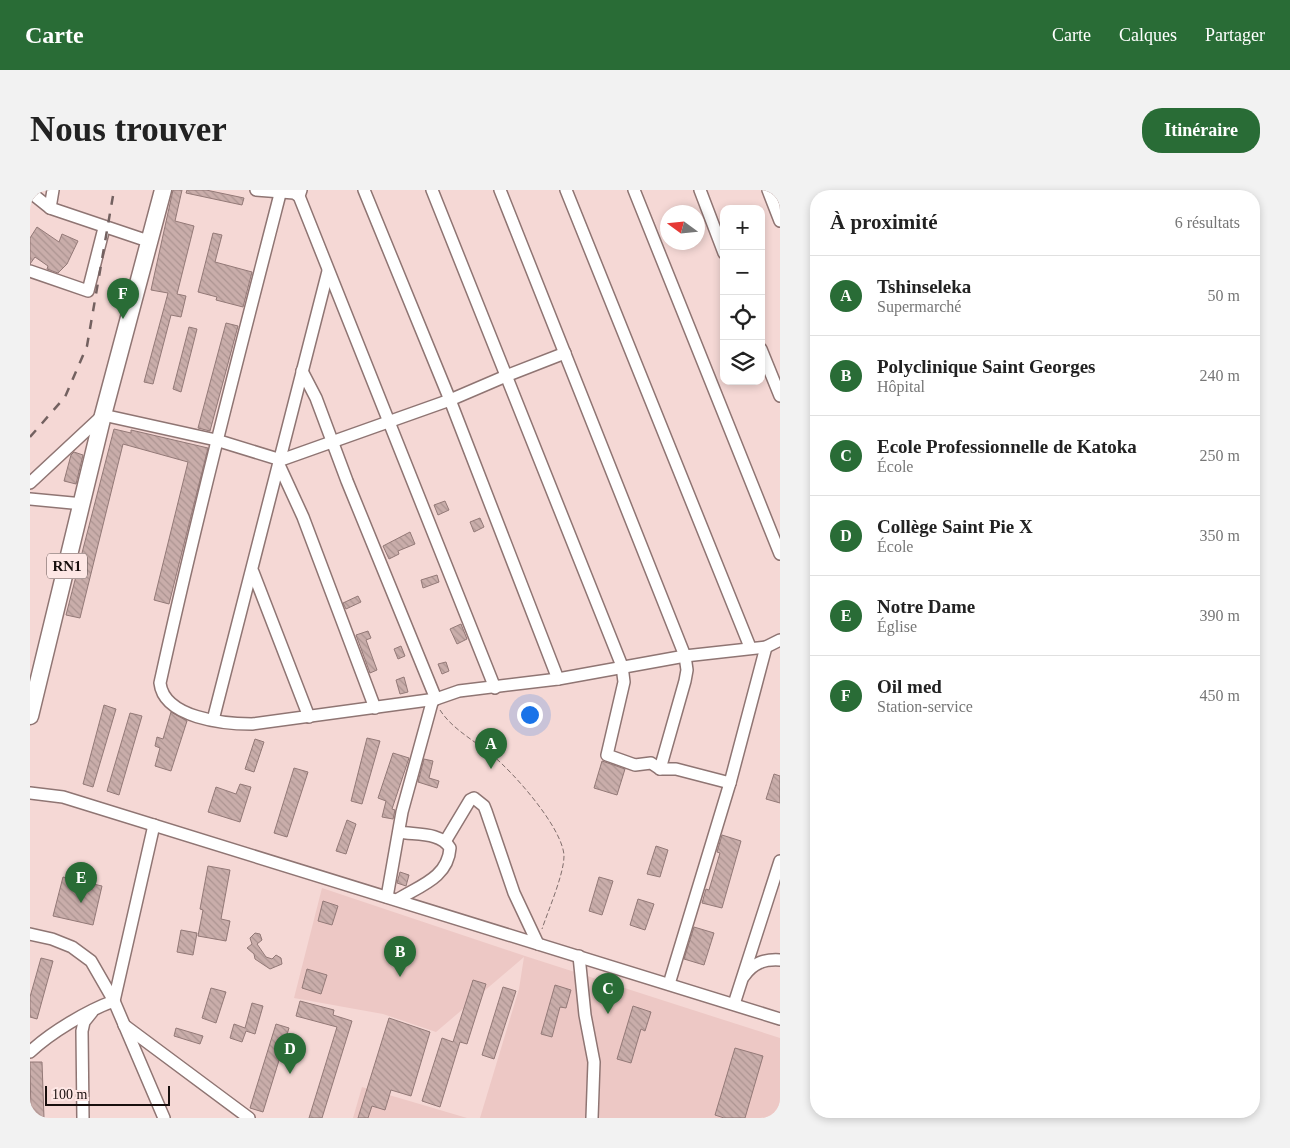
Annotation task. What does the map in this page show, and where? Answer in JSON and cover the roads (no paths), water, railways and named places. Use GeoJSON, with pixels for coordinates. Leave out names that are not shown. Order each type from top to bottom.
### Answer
{"type":"FeatureCollection","features":[{"type":"Feature","properties":{"kind":"highway","name":"RN1"},"geometry":{"type":"LineString","coordinates":[[30,716],[83,504],[103,415],[151,242],[163,190]]}},
{"type":"Feature","properties":{"kind":"street"},"geometry":{"type":"LineString","coordinates":[[50,208],[53,190]]}},
{"type":"Feature","properties":{"kind":"street"},"geometry":{"type":"LineString","coordinates":[[256,190],[280,194],[303,192],[328,271],[495,688]]}},
{"type":"Feature","properties":{"kind":"street"},"geometry":{"type":"LineString","coordinates":[[364,190],[450,400],[558,678]]}},
{"type":"Feature","properties":{"kind":"street"},"geometry":{"type":"LineString","coordinates":[[432,190],[622,666],[624,682],[607,755],[635,766],[651,763],[660,769],[676,769],[730,783]]}},
{"type":"Feature","properties":{"kind":"street"},"geometry":{"type":"LineString","coordinates":[[500,190],[685,656],[687,670],[685,681],[660,769]]}},
{"type":"Feature","properties":{"kind":"street"},"geometry":{"type":"LineString","coordinates":[[566,190],[750,648]]}},
{"type":"Feature","properties":{"kind":"street"},"geometry":{"type":"LineString","coordinates":[[634,190],[780,554]]}},
{"type":"Feature","properties":{"kind":"street"},"geometry":{"type":"LineString","coordinates":[[700,190],[723,250]]}},
{"type":"Feature","properties":{"kind":"street"},"geometry":{"type":"LineString","coordinates":[[768,190],[780,221]]}},
{"type":"Feature","properties":{"kind":"street"},"geometry":{"type":"LineString","coordinates":[[30,192],[50,208],[104,228],[151,242]]}},
{"type":"Feature","properties":{"kind":"street"},"geometry":{"type":"LineString","coordinates":[[280,194],[216,440],[160,683],[161,693],[178,709],[213,720],[235,724],[252,724],[434,699],[459,692],[558,678],[685,656],[775,644],[730,783],[669,984]]}},
{"type":"Feature","properties":{"kind":"street"},"geometry":{"type":"LineString","coordinates":[[30,270],[88,291],[104,228]]}},
{"type":"Feature","properties":{"kind":"street"},"geometry":{"type":"LineString","coordinates":[[213,720],[281,464],[302,371],[328,271]]}},
{"type":"Feature","properties":{"kind":"street"},"geometry":{"type":"LineString","coordinates":[[30,483],[103,415],[216,440],[281,464],[450,400],[565,353]]}},
{"type":"Feature","properties":{"kind":"street"},"geometry":{"type":"LineString","coordinates":[[765,359],[780,396]]}},
{"type":"Feature","properties":{"kind":"street"},"geometry":{"type":"LineString","coordinates":[[302,371],[316,398],[434,699],[406,798],[392,898]]}},
{"type":"Feature","properties":{"kind":"street"},"geometry":{"type":"LineString","coordinates":[[281,464],[375,708]]}},
{"type":"Feature","properties":{"kind":"street"},"geometry":{"type":"LineString","coordinates":[[30,499],[83,504]]}},
{"type":"Feature","properties":{"kind":"street"},"geometry":{"type":"LineString","coordinates":[[253,572],[308,717]]}},
{"type":"Feature","properties":{"kind":"street"},"geometry":{"type":"LineString","coordinates":[[30,793],[63,797],[780,1019]]}},
{"type":"Feature","properties":{"kind":"street"},"geometry":{"type":"LineString","coordinates":[[446,840],[470,800],[474,798],[478,800],[486,811],[514,893],[538,944]]}},
{"type":"Feature","properties":{"kind":"street"},"geometry":{"type":"LineString","coordinates":[[114,1001],[154,825]]}},
{"type":"Feature","properties":{"kind":"street"},"geometry":{"type":"LineString","coordinates":[[400,832],[446,840]]}},
{"type":"Feature","properties":{"kind":"street"},"geometry":{"type":"LineString","coordinates":[[392,898],[436,876],[449,855],[450,848],[446,840]]}},
{"type":"Feature","properties":{"kind":"street"},"geometry":{"type":"LineString","coordinates":[[734,1004],[780,861]]}},
{"type":"Feature","properties":{"kind":"street"},"geometry":{"type":"LineString","coordinates":[[30,934],[52,939],[72,947],[91,961],[114,1001],[164,1118]]}},
{"type":"Feature","properties":{"kind":"street"},"geometry":{"type":"LineString","coordinates":[[579,956],[585,1015],[594,1062],[592,1118]]}},
{"type":"Feature","properties":{"kind":"street"},"geometry":{"type":"LineString","coordinates":[[741,980],[748,969],[760,962],[780,960]]}},
{"type":"Feature","properties":{"kind":"street"},"geometry":{"type":"LineString","coordinates":[[30,1052],[63,1028],[102,1005],[114,1001]]}},
{"type":"Feature","properties":{"kind":"street"},"geometry":{"type":"LineString","coordinates":[[83,1118],[82,1032],[84,1022],[92,1012]]}},
{"type":"Feature","properties":{"kind":"street"},"geometry":{"type":"LineString","coordinates":[[123,1024],[249,1118]]}},
{"type":"Feature","properties":{"kind":"railway"},"geometry":{"type":"LineString","coordinates":[[30,437],[65,397],[87,346],[114,190]]}},
{"type":"Feature","properties":{"kind":"place","name":"Oil med"},"geometry":{"type":"Point","coordinates":[123,319]}},
{"type":"Feature","properties":{"kind":"place","name":"Tshinseleka"},"geometry":{"type":"Point","coordinates":[491,769]}},
{"type":"Feature","properties":{"kind":"place","name":"Notre Dame"},"geometry":{"type":"Point","coordinates":[81,903]}},
{"type":"Feature","properties":{"kind":"place","name":"Polyclinique Saint Georges"},"geometry":{"type":"Point","coordinates":[400,977]}},
{"type":"Feature","properties":{"kind":"place","name":"Ecole Professionnelle de Katoka"},"geometry":{"type":"Point","coordinates":[608,1014]}},
{"type":"Feature","properties":{"kind":"place","name":"Collège Saint Pie X"},"geometry":{"type":"Point","coordinates":[290,1074]}}]}
